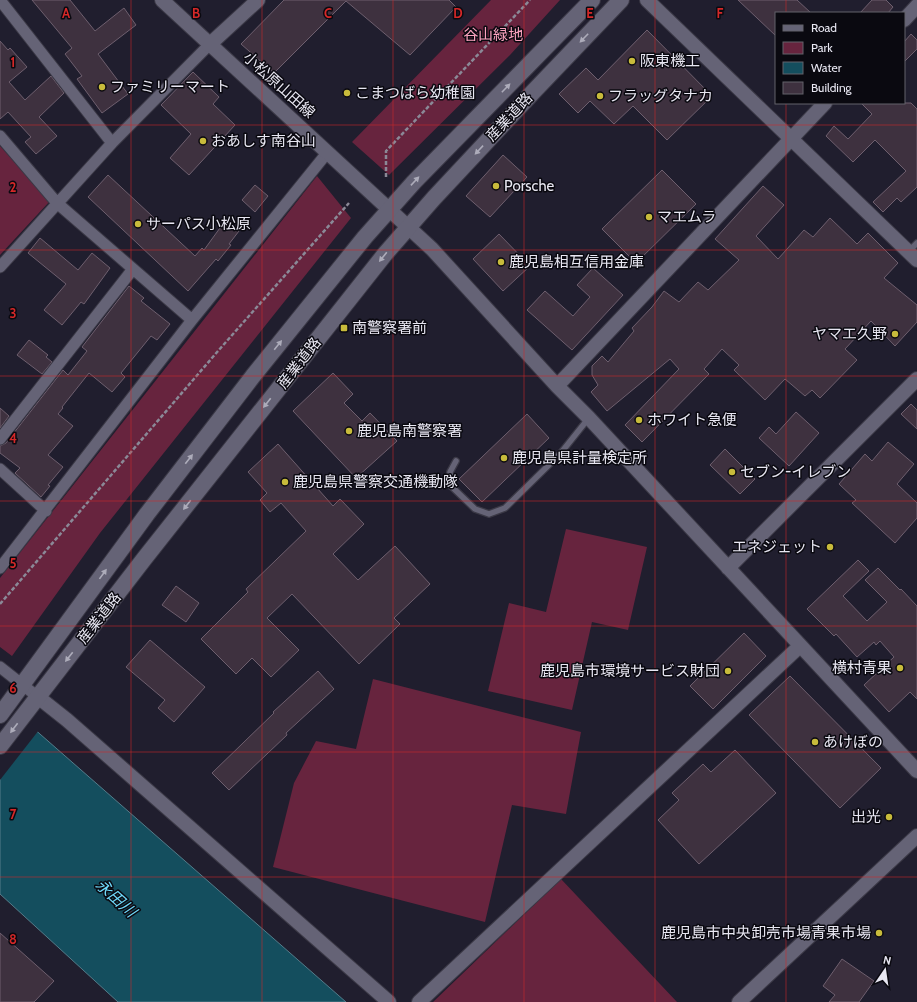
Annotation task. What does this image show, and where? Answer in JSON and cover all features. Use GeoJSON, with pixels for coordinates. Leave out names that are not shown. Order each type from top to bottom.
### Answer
{"type":"FeatureCollection","features":[{"type":"Feature","properties":{"kind":"main road","name":"産業道路"},"geometry":{"type":"LineString","coordinates":[[0,715],[147,514],[253,376],[365,236],[419,176],[592,0]]}},
{"type":"Feature","properties":{"kind":"main road","name":"産業道路"},"geometry":{"type":"LineString","coordinates":[[0,746],[188,503],[385,254],[534,91],[621,0]]}},
{"type":"Feature","properties":{"kind":"street"},"geometry":{"type":"LineString","coordinates":[[0,0],[112,143]]}},
{"type":"Feature","properties":{"kind":"street","name":"小松原山田線"},"geometry":{"type":"LineString","coordinates":[[162,0],[209,45],[432,249],[557,386],[589,418],[800,646],[912,756],[917,771]]}},
{"type":"Feature","properties":{"kind":"street"},"geometry":{"type":"LineString","coordinates":[[0,267],[112,143],[209,45],[258,0]]}},
{"type":"Feature","properties":{"kind":"street"},"geometry":{"type":"LineString","coordinates":[[647,0],[792,139],[914,252]]}},
{"type":"Feature","properties":{"kind":"street"},"geometry":{"type":"LineString","coordinates":[[905,19],[917,6]]}},
{"type":"Feature","properties":{"kind":"street"},"geometry":{"type":"LineString","coordinates":[[557,386],[824,104]]}},
{"type":"Feature","properties":{"kind":"street"},"geometry":{"type":"LineString","coordinates":[[0,136],[57,203],[192,320]]}},
{"type":"Feature","properties":{"kind":"street"},"geometry":{"type":"LineString","coordinates":[[0,568],[192,320],[327,153]]}},
{"type":"Feature","properties":{"kind":"street"},"geometry":{"type":"LineString","coordinates":[[0,439],[133,269]]}},
{"type":"Feature","properties":{"kind":"street"},"geometry":{"type":"LineString","coordinates":[[728,568],[917,379]]}},
{"type":"Feature","properties":{"kind":"street"},"geometry":{"type":"LineString","coordinates":[[0,469],[46,510]]}},
{"type":"Feature","properties":{"kind":"street"},"geometry":{"type":"LineString","coordinates":[[419,1002],[800,646]]}},
{"type":"Feature","properties":{"kind":"street"},"geometry":{"type":"LineString","coordinates":[[0,667],[19,691],[38,697],[67,720],[389,1002]]}},
{"type":"Feature","properties":{"kind":"street"},"geometry":{"type":"LineString","coordinates":[[739,1002],[917,836]]}},
{"type":"Feature","properties":{"kind":"lane"},"geometry":{"type":"LineString","coordinates":[[456,460],[450,472],[450,485],[475,509],[489,514],[505,508],[560,454],[589,418]]}},
{"type":"Feature","properties":{"kind":"path"},"geometry":{"type":"LineString","coordinates":[[386,176],[386,151],[530,0]]}},
{"type":"Feature","properties":{"kind":"path"},"geometry":{"type":"LineString","coordinates":[[0,604],[218,351],[349,203]]}},
{"type":"Feature","properties":{"kind":"green space","name":"谷山緑地"},"geometry":{"type":"Polygon","coordinates":[[[491,0],[560,0],[510,55],[389,175],[352,142],[491,0]]]}},
{"type":"Feature","properties":{"kind":"green space"},"geometry":{"type":"Polygon","coordinates":[[[0,146],[50,201],[0,255],[0,146]]]}},
{"type":"Feature","properties":{"kind":"green space"},"geometry":{"type":"Polygon","coordinates":[[[317,176],[351,218],[100,533],[12,656],[0,647],[0,578],[317,176]]]}},
{"type":"Feature","properties":{"kind":"green space"},"geometry":{"type":"Polygon","coordinates":[[[566,529],[647,547],[628,630],[592,622],[572,710],[488,691],[509,603],[546,612],[566,529]]]}},
{"type":"Feature","properties":{"kind":"green space"},"geometry":{"type":"Polygon","coordinates":[[[373,679],[581,732],[566,814],[512,805],[485,922],[273,867],[294,783],[316,741],[356,749],[373,679]]]}},
{"type":"Feature","properties":{"kind":"green space"},"geometry":{"type":"Polygon","coordinates":[[[561,879],[677,1002],[433,1002],[561,879]]]}},
{"type":"Feature","properties":{"kind":"water","name":"永田川"},"geometry":{"type":"Polygon","coordinates":[[[0,699],[346,1002],[118,1002],[0,894],[0,699]]]}},
{"type":"Feature","properties":{"kind":"pier"},"geometry":{"type":"Polygon","coordinates":[[[0,697],[39,730],[0,780],[0,697]]]}},
{"type":"Feature","properties":{"kind":"building"},"geometry":{"type":"Polygon","coordinates":[[[32,0],[70,0],[95,31],[124,8],[136,25],[98,54],[128,94],[102,113],[77,79],[82,76],[65,54],[72,48],[32,0]]]}},
{"type":"Feature","properties":{"kind":"building"},"geometry":{"type":"Polygon","coordinates":[[[284,0],[449,0],[456,7],[410,55],[346,1],[274,73],[241,44],[284,0]]]}},
{"type":"Feature","properties":{"kind":"building"},"geometry":{"type":"Polygon","coordinates":[[[738,0],[797,0],[810,12],[775,12],[775,35],[738,0]]]}},
{"type":"Feature","properties":{"kind":"building"},"geometry":{"type":"Polygon","coordinates":[[[872,0],[886,0],[893,7],[889,12],[861,12],[872,0]]]}},
{"type":"Feature","properties":{"kind":"building"},"geometry":{"type":"Polygon","coordinates":[[[647,30],[712,96],[667,140],[633,106],[614,124],[590,101],[578,113],[559,94],[586,68],[598,80],[647,30]]]}},
{"type":"Feature","properties":{"kind":"building"},"geometry":{"type":"Polygon","coordinates":[[[911,34],[917,40],[917,49],[905,61],[905,41],[911,34]]]}},
{"type":"Feature","properties":{"kind":"building"},"geometry":{"type":"Polygon","coordinates":[[[0,41],[8,50],[10,48],[27,67],[9,82],[25,100],[51,76],[64,93],[39,117],[57,136],[36,154],[25,142],[31,137],[8,112],[0,119],[0,41]]]}},
{"type":"Feature","properties":{"kind":"building"},"geometry":{"type":"Polygon","coordinates":[[[193,72],[219,97],[213,104],[235,125],[189,175],[170,158],[191,134],[161,105],[193,72]]]}},
{"type":"Feature","properties":{"kind":"building"},"geometry":{"type":"Polygon","coordinates":[[[911,103],[917,109],[917,187],[901,202],[897,198],[883,212],[873,202],[906,171],[875,140],[853,162],[826,136],[834,126],[848,139],[872,114],[862,104],[911,103]]]}},
{"type":"Feature","properties":{"kind":"building","name":"Porsche"},"geometry":{"type":"Polygon","coordinates":[[[503,155],[527,177],[490,217],[466,196],[503,155]]]}},
{"type":"Feature","properties":{"kind":"building","name":"マエムラ"},"geometry":{"type":"Polygon","coordinates":[[[662,170],[696,204],[636,263],[602,229],[662,170]]]}},
{"type":"Feature","properties":{"kind":"building","name":"サーパス小松原"},"geometry":{"type":"Polygon","coordinates":[[[108,175],[195,256],[202,248],[204,250],[225,221],[239,231],[229,244],[231,245],[218,261],[216,259],[188,291],[88,197],[108,175]]]}},
{"type":"Feature","properties":{"kind":"building"},"geometry":{"type":"Polygon","coordinates":[[[255,185],[268,196],[255,212],[242,200],[255,185]]]}},
{"type":"Feature","properties":{"kind":"building"},"geometry":{"type":"Polygon","coordinates":[[[763,186],[784,205],[756,236],[778,259],[804,230],[813,237],[830,218],[857,244],[868,233],[898,263],[884,278],[917,305],[917,322],[895,346],[871,321],[845,349],[857,360],[820,398],[812,390],[805,396],[785,379],[765,400],[734,370],[739,365],[722,349],[704,369],[709,374],[642,442],[625,425],[679,369],[670,359],[607,411],[591,392],[598,385],[592,375],[592,366],[602,356],[608,362],[634,331],[632,328],[652,307],[664,291],[679,302],[698,282],[708,290],[739,260],[715,239],[763,186]]]}},
{"type":"Feature","properties":{"kind":"building","name":"鹿児島相互信用金庫"},"geometry":{"type":"Polygon","coordinates":[[[499,234],[530,266],[503,291],[473,259],[499,234]]]}},
{"type":"Feature","properties":{"kind":"building"},"geometry":{"type":"Polygon","coordinates":[[[40,238],[78,270],[92,253],[110,268],[84,304],[81,302],[62,325],[44,310],[66,284],[28,253],[40,238]]]}},
{"type":"Feature","properties":{"kind":"building"},"geometry":{"type":"Polygon","coordinates":[[[593,268],[623,295],[572,350],[527,310],[545,291],[573,316],[590,297],[577,285],[593,268]]]}},
{"type":"Feature","properties":{"kind":"building"},"geometry":{"type":"Polygon","coordinates":[[[129,286],[144,298],[141,301],[170,324],[157,340],[151,336],[121,373],[125,377],[112,392],[89,373],[62,407],[63,408],[58,414],[73,426],[48,455],[63,467],[48,485],[50,486],[41,497],[15,473],[20,468],[0,453],[0,446],[6,443],[63,370],[68,375],[87,351],[82,347],[129,286]]]}},
{"type":"Feature","properties":{"kind":"building"},"geometry":{"type":"Polygon","coordinates":[[[29,340],[48,355],[46,357],[52,362],[42,374],[17,355],[29,340]]]}},
{"type":"Feature","properties":{"kind":"building","name":"鹿児島南警察署"},"geometry":{"type":"Polygon","coordinates":[[[333,373],[353,394],[344,403],[362,421],[370,413],[397,441],[356,478],[293,411],[333,373]]]}},
{"type":"Feature","properties":{"kind":"building"},"geometry":{"type":"Polygon","coordinates":[[[911,404],[917,410],[917,429],[901,414],[911,404]]]}},
{"type":"Feature","properties":{"kind":"building"},"geometry":{"type":"Polygon","coordinates":[[[0,408],[9,416],[0,428],[0,408]]]}},
{"type":"Feature","properties":{"kind":"building"},"geometry":{"type":"Polygon","coordinates":[[[796,412],[819,433],[789,466],[759,438],[769,427],[776,434],[796,412]]]}},
{"type":"Feature","properties":{"kind":"building","name":"鹿児島県計量検定所"},"geometry":{"type":"Polygon","coordinates":[[[527,414],[549,438],[482,502],[459,479],[527,414]]]}},
{"type":"Feature","properties":{"kind":"building"},"geometry":{"type":"Polygon","coordinates":[[[888,442],[914,464],[897,484],[917,503],[917,518],[895,543],[852,503],[856,500],[839,484],[865,454],[872,461],[888,442]]]}},
{"type":"Feature","properties":{"kind":"building"},"geometry":{"type":"Polygon","coordinates":[[[278,444],[333,506],[340,499],[364,524],[333,554],[358,580],[395,546],[430,584],[394,618],[400,624],[359,664],[292,594],[267,618],[299,650],[271,677],[252,658],[236,674],[201,639],[248,592],[246,589],[306,531],[281,503],[270,512],[260,500],[267,493],[248,472],[278,444]]]}},
{"type":"Feature","properties":{"kind":"building","name":"セブン-イレブン"},"geometry":{"type":"Polygon","coordinates":[[[725,449],[755,479],[740,494],[710,465],[725,449]]]}},
{"type":"Feature","properties":{"kind":"building"},"geometry":{"type":"Polygon","coordinates":[[[858,560],[869,571],[843,596],[867,621],[887,602],[865,580],[878,568],[917,606],[917,699],[910,692],[889,712],[864,685],[894,657],[880,641],[876,645],[874,642],[857,657],[836,634],[834,636],[807,609],[858,560]]]}},
{"type":"Feature","properties":{"kind":"building"},"geometry":{"type":"Polygon","coordinates":[[[176,586],[199,603],[186,622],[162,605],[176,586]]]}},
{"type":"Feature","properties":{"kind":"building","name":"鹿児島市環境サービス財団"},"geometry":{"type":"Polygon","coordinates":[[[744,633],[766,656],[713,709],[690,686],[744,633]]]}},
{"type":"Feature","properties":{"kind":"building"},"geometry":{"type":"Polygon","coordinates":[[[150,640],[205,687],[174,722],[158,708],[165,700],[126,667],[150,640]]]}},
{"type":"Feature","properties":{"kind":"building"},"geometry":{"type":"Polygon","coordinates":[[[318,671],[334,689],[286,733],[287,735],[229,790],[212,773],[274,713],[273,712],[318,671]]]}},
{"type":"Feature","properties":{"kind":"building","name":"あけぼの"},"geometry":{"type":"Polygon","coordinates":[[[790,676],[881,768],[840,808],[749,715],[790,676]]]}},
{"type":"Feature","properties":{"kind":"building"},"geometry":{"type":"Polygon","coordinates":[[[735,750],[776,793],[699,864],[658,820],[679,800],[672,793],[703,764],[711,772],[735,750]]]}},
{"type":"Feature","properties":{"kind":"building"},"geometry":{"type":"Polygon","coordinates":[[[0,933],[54,981],[34,1002],[0,1002],[0,933]]]}},
{"type":"Feature","properties":{"kind":"building"},"geometry":{"type":"Polygon","coordinates":[[[842,959],[874,981],[859,1002],[829,1002],[835,995],[823,986],[842,959]]]}},
{"type":"Feature","properties":{"kind":"place","name":"阪東機工"},"geometry":{"type":"Point","coordinates":[632,61]}},
{"type":"Feature","properties":{"kind":"place","name":"ファミリーマート"},"geometry":{"type":"Point","coordinates":[102,87]}},
{"type":"Feature","properties":{"kind":"place","name":"こまつばら幼稚園"},"geometry":{"type":"Point","coordinates":[347,93]}},
{"type":"Feature","properties":{"kind":"place","name":"フラッグタナカ"},"geometry":{"type":"Point","coordinates":[600,96]}},
{"type":"Feature","properties":{"kind":"place","name":"おあしす南谷山"},"geometry":{"type":"Point","coordinates":[203,141]}},
{"type":"Feature","properties":{"kind":"place","name":"Porsche"},"geometry":{"type":"Point","coordinates":[496,186]}},
{"type":"Feature","properties":{"kind":"place","name":"マエムラ"},"geometry":{"type":"Point","coordinates":[649,217]}},
{"type":"Feature","properties":{"kind":"place","name":"サーパス小松原"},"geometry":{"type":"Point","coordinates":[138,224]}},
{"type":"Feature","properties":{"kind":"place","name":"鹿児島相互信用金庫"},"geometry":{"type":"Point","coordinates":[501,262]}},
{"type":"Feature","properties":{"kind":"place","name":"南警察署前"},"geometry":{"type":"Point","coordinates":[344,328]}},
{"type":"Feature","properties":{"kind":"place","name":"ヤマエ久野"},"geometry":{"type":"Point","coordinates":[895,334]}},
{"type":"Feature","properties":{"kind":"place","name":"ホワイト急便"},"geometry":{"type":"Point","coordinates":[639,420]}},
{"type":"Feature","properties":{"kind":"place","name":"鹿児島南警察署"},"geometry":{"type":"Point","coordinates":[349,431]}},
{"type":"Feature","properties":{"kind":"place","name":"鹿児島県計量検定所"},"geometry":{"type":"Point","coordinates":[504,458]}},
{"type":"Feature","properties":{"kind":"place","name":"セブン-イレブン"},"geometry":{"type":"Point","coordinates":[732,472]}},
{"type":"Feature","properties":{"kind":"place","name":"鹿児島県警察交通機動隊"},"geometry":{"type":"Point","coordinates":[285,482]}},
{"type":"Feature","properties":{"kind":"place","name":"エネジェット"},"geometry":{"type":"Point","coordinates":[830,547]}},
{"type":"Feature","properties":{"kind":"place","name":"横村青果"},"geometry":{"type":"Point","coordinates":[900,668]}},
{"type":"Feature","properties":{"kind":"place","name":"鹿児島市環境サービス財団"},"geometry":{"type":"Point","coordinates":[728,671]}},
{"type":"Feature","properties":{"kind":"place","name":"あけぼの"},"geometry":{"type":"Point","coordinates":[815,742]}},
{"type":"Feature","properties":{"kind":"place","name":"出光"},"geometry":{"type":"Point","coordinates":[889,817]}},
{"type":"Feature","properties":{"kind":"place","name":"鹿児島市中央卸売市場青果市場"},"geometry":{"type":"Point","coordinates":[879,933]}}]}
